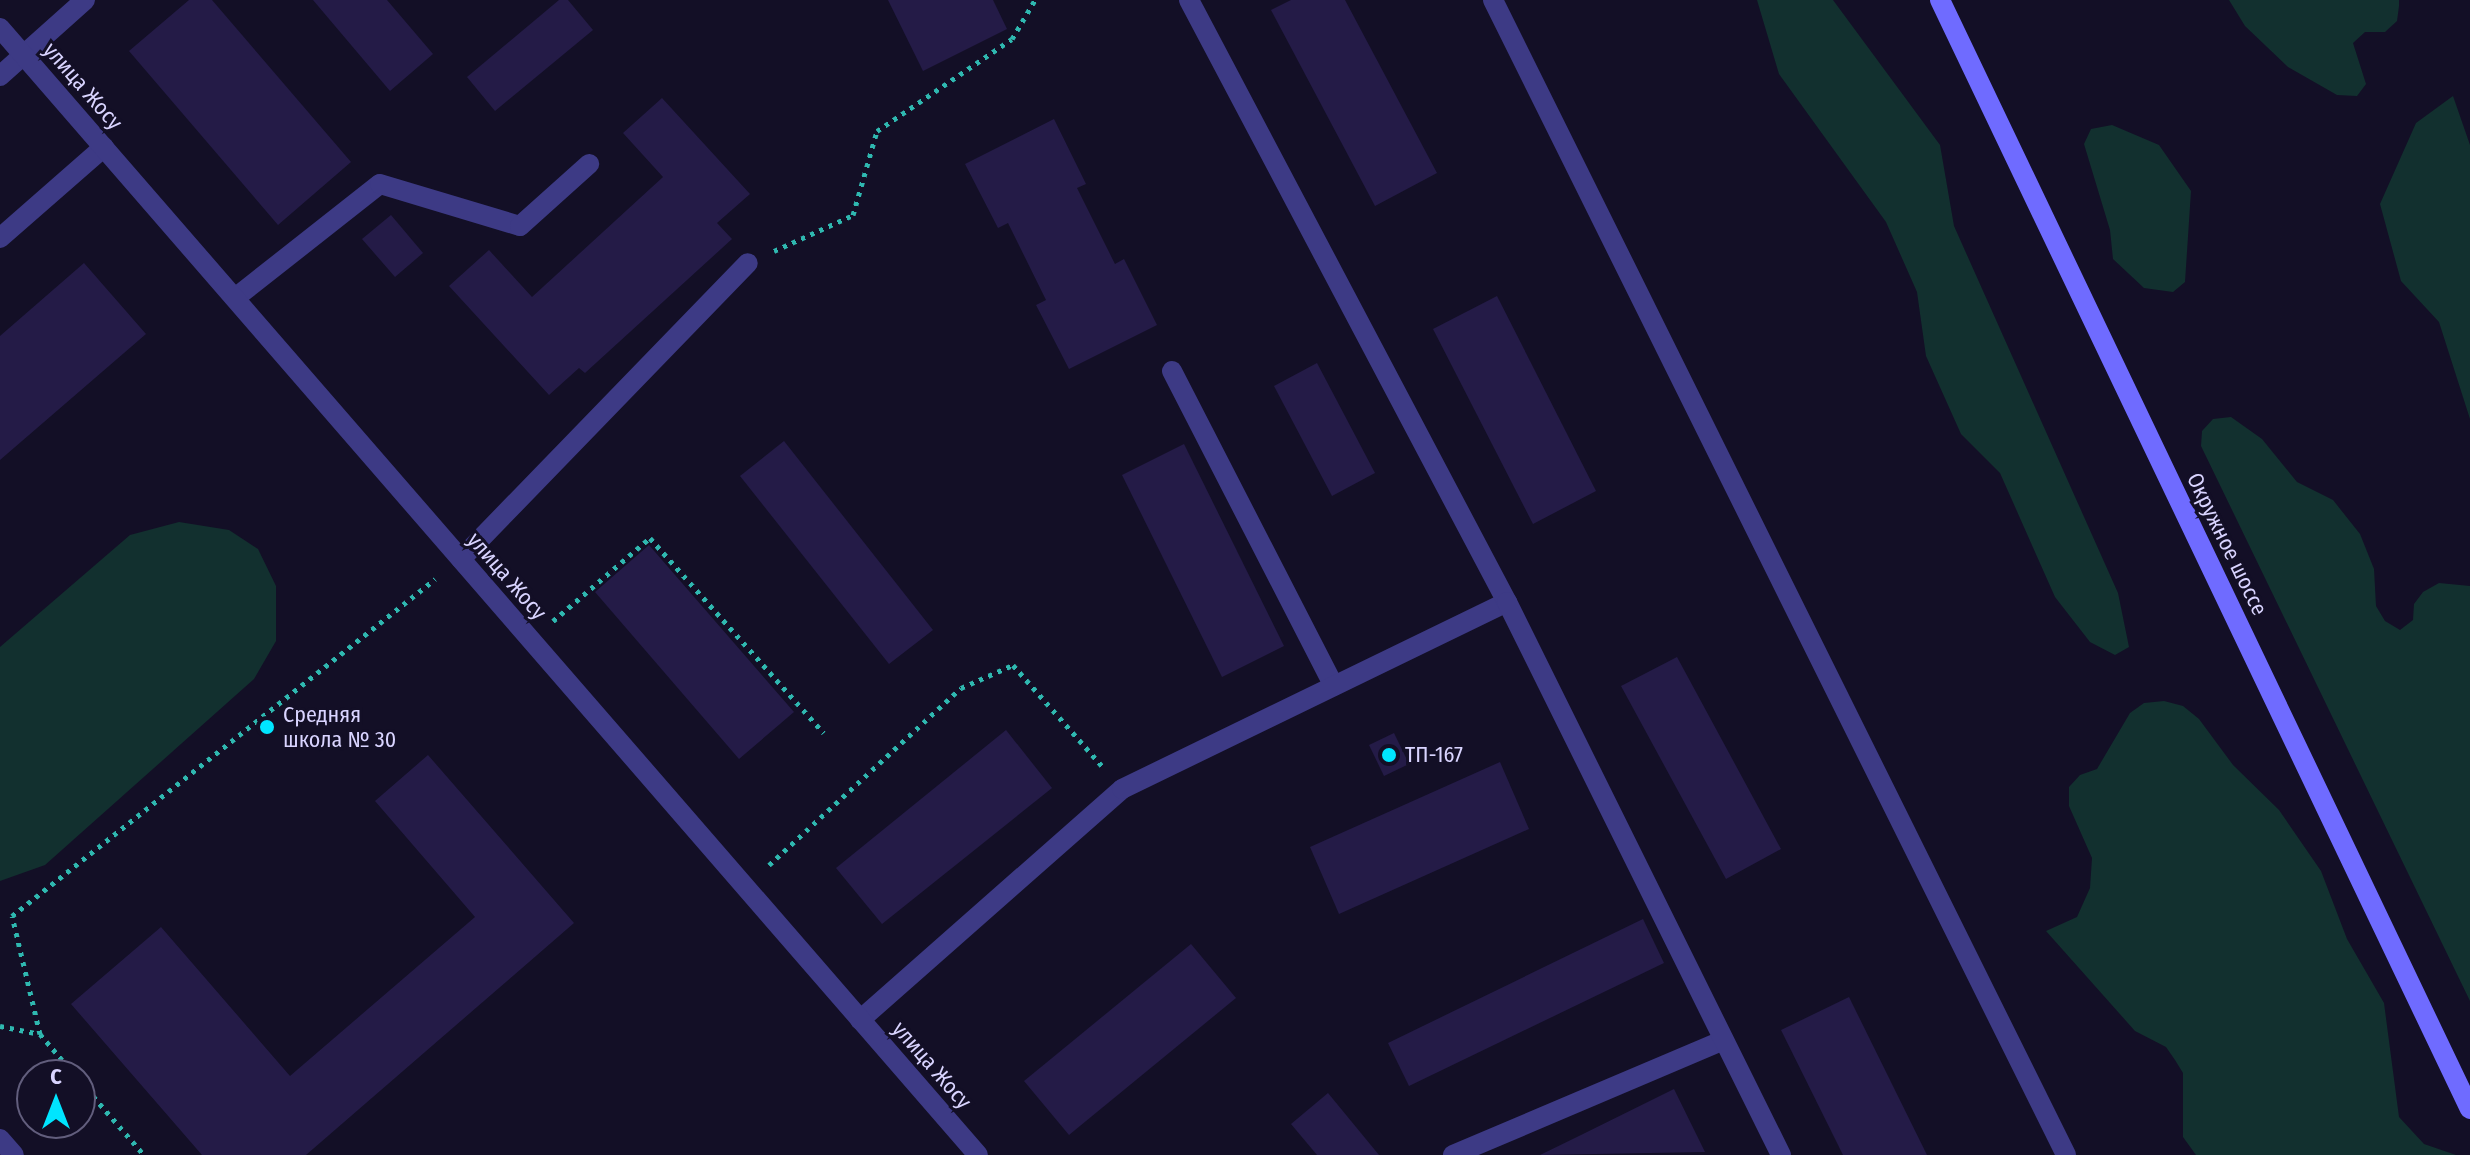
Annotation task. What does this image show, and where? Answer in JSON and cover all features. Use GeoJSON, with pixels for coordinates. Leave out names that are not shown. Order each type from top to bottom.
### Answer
{"type":"FeatureCollection","features":[{"type":"Feature","properties":{"kind":"main road","name":"Окружное шоссе"},"geometry":{"type":"LineString","coordinates":[[1940,0],[2470,1109]]}},
{"type":"Feature","properties":{"kind":"street"},"geometry":{"type":"LineString","coordinates":[[0,76],[85,0]]}},
{"type":"Feature","properties":{"kind":"street"},"geometry":{"type":"LineString","coordinates":[[1189,0],[1507,602],[1781,1155]]}},
{"type":"Feature","properties":{"kind":"street"},"geometry":{"type":"LineString","coordinates":[[1493,0],[2066,1155]]}},
{"type":"Feature","properties":{"kind":"street","name":"улица Жосу"},"geometry":{"type":"LineString","coordinates":[[0,28],[978,1155]]}},
{"type":"Feature","properties":{"kind":"street"},"geometry":{"type":"LineString","coordinates":[[0,238],[104,147]]}},
{"type":"Feature","properties":{"kind":"street"},"geometry":{"type":"LineString","coordinates":[[235,298],[380,184],[520,226],[589,164]]}},
{"type":"Feature","properties":{"kind":"street"},"geometry":{"type":"LineString","coordinates":[[461,559],[748,263]]}},
{"type":"Feature","properties":{"kind":"street"},"geometry":{"type":"LineString","coordinates":[[1172,371],[1334,686]]}},
{"type":"Feature","properties":{"kind":"street"},"geometry":{"type":"LineString","coordinates":[[860,1020],[1122,789],[1507,602]]}},
{"type":"Feature","properties":{"kind":"street"},"geometry":{"type":"LineString","coordinates":[[1453,1155],[1724,1040]]}},
{"type":"Feature","properties":{"kind":"street"},"geometry":{"type":"LineString","coordinates":[[0,1139],[14,1155]]}},
{"type":"Feature","properties":{"kind":"path"},"geometry":{"type":"LineString","coordinates":[[748,263],[853,215],[877,131],[1012,39],[1035,0]]}},
{"type":"Feature","properties":{"kind":"path"},"geometry":{"type":"LineString","coordinates":[[531,640],[650,538],[824,733]]}},
{"type":"Feature","properties":{"kind":"path"},"geometry":{"type":"LineString","coordinates":[[61,1059],[40,1034],[12,916],[461,559]]}},
{"type":"Feature","properties":{"kind":"path"},"geometry":{"type":"LineString","coordinates":[[745,887],[961,688],[1013,665],[1122,789]]}},
{"type":"Feature","properties":{"kind":"path"},"geometry":{"type":"LineString","coordinates":[[0,1026],[40,1034]]}},
{"type":"Feature","properties":{"kind":"path"},"geometry":{"type":"LineString","coordinates":[[96,1100],[144,1155]]}},
{"type":"Feature","properties":{"kind":"green space"},"geometry":{"type":"Polygon","coordinates":[[[1757,0],[1833,0],[1940,145],[1954,226],[2118,593],[2129,647],[2115,655],[2090,642],[2055,597],[2000,473],[1961,434],[1926,356],[1917,292],[1886,222],[1779,74],[1757,0]]]}},
{"type":"Feature","properties":{"kind":"green space"},"geometry":{"type":"Polygon","coordinates":[[[2229,0],[2399,0],[2399,6],[2397,21],[2385,32],[2365,32],[2353,43],[2366,84],[2357,96],[2337,95],[2288,67],[2245,26],[2229,0]]]}},
{"type":"Feature","properties":{"kind":"green space"},"geometry":{"type":"Polygon","coordinates":[[[2453,96],[2470,145],[2470,419],[2439,322],[2401,281],[2380,204],[2416,123],[2453,96]]]}},
{"type":"Feature","properties":{"kind":"green space"},"geometry":{"type":"Polygon","coordinates":[[[2112,125],[2159,145],[2191,191],[2185,282],[2173,292],[2144,288],[2113,259],[2110,230],[2084,144],[2091,129],[2112,125]]]}},
{"type":"Feature","properties":{"kind":"green space"},"geometry":{"type":"Polygon","coordinates":[[[2231,417],[2262,439],[2297,482],[2333,500],[2360,534],[2374,569],[2376,606],[2385,621],[2400,630],[2413,620],[2414,604],[2423,592],[2439,583],[2470,586],[2470,1001],[2201,446],[2202,431],[2213,419],[2231,417]]]}},
{"type":"Feature","properties":{"kind":"green space"},"geometry":{"type":"Polygon","coordinates":[[[179,522],[229,530],[258,549],[276,586],[276,641],[254,679],[45,865],[0,881],[0,647],[130,535],[179,522]]]}},
{"type":"Feature","properties":{"kind":"green space"},"geometry":{"type":"Polygon","coordinates":[[[2164,701],[2183,706],[2199,719],[2233,765],[2279,810],[2321,871],[2347,939],[2384,1003],[2399,1117],[2424,1144],[2456,1155],[2196,1155],[2183,1137],[2183,1073],[2175,1060],[2166,1047],[2135,1031],[2046,931],[2077,917],[2090,888],[2092,858],[2069,806],[2069,787],[2080,775],[2097,769],[2130,713],[2144,703],[2164,701]]]}},
{"type":"Feature","properties":{"kind":"building"},"geometry":{"type":"Polygon","coordinates":[[[189,0],[212,0],[351,162],[278,225],[129,51],[189,0]]]}},
{"type":"Feature","properties":{"kind":"building"},"geometry":{"type":"Polygon","coordinates":[[[313,0],[387,0],[433,54],[390,91],[313,0]]]}},
{"type":"Feature","properties":{"kind":"building"},"geometry":{"type":"Polygon","coordinates":[[[559,0],[568,0],[593,30],[495,111],[467,77],[559,0]]]}},
{"type":"Feature","properties":{"kind":"building"},"geometry":{"type":"Polygon","coordinates":[[[888,0],[993,0],[1007,29],[923,71],[888,0]]]}},
{"type":"Feature","properties":{"kind":"building"},"geometry":{"type":"Polygon","coordinates":[[[1291,0],[1345,0],[1437,173],[1375,206],[1271,10],[1291,0]]]}},
{"type":"Feature","properties":{"kind":"building"},"geometry":{"type":"Polygon","coordinates":[[[662,98],[750,194],[717,223],[732,239],[585,373],[579,368],[549,395],[449,286],[489,250],[532,297],[663,177],[623,133],[662,98]]]}},
{"type":"Feature","properties":{"kind":"building"},"geometry":{"type":"Polygon","coordinates":[[[1054,119],[1086,184],[1077,188],[1115,264],[1124,259],[1157,325],[1069,369],[1036,305],[1046,300],[1008,223],[998,228],[965,164],[1054,119]]]}},
{"type":"Feature","properties":{"kind":"building"},"geometry":{"type":"Polygon","coordinates":[[[391,215],[423,253],[395,277],[362,239],[391,215]]]}},
{"type":"Feature","properties":{"kind":"building"},"geometry":{"type":"Polygon","coordinates":[[[84,263],[146,334],[0,460],[0,336],[84,263]]]}},
{"type":"Feature","properties":{"kind":"building"},"geometry":{"type":"Polygon","coordinates":[[[1497,296],[1596,491],[1533,524],[1433,329],[1497,296]]]}},
{"type":"Feature","properties":{"kind":"building"},"geometry":{"type":"Polygon","coordinates":[[[1317,363],[1375,473],[1332,496],[1274,386],[1317,363]]]}},
{"type":"Feature","properties":{"kind":"building"},"geometry":{"type":"Polygon","coordinates":[[[784,441],[933,630],[889,664],[740,476],[784,441]]]}},
{"type":"Feature","properties":{"kind":"building"},"geometry":{"type":"Polygon","coordinates":[[[1184,444],[1284,646],[1222,677],[1122,475],[1184,444]]]}},
{"type":"Feature","properties":{"kind":"building"},"geometry":{"type":"Polygon","coordinates":[[[649,545],[794,712],[739,759],[595,592],[649,545]]]}},
{"type":"Feature","properties":{"kind":"building"},"geometry":{"type":"Polygon","coordinates":[[[1677,657],[1781,849],[1726,879],[1621,686],[1677,657]]]}},
{"type":"Feature","properties":{"kind":"building"},"geometry":{"type":"Polygon","coordinates":[[[1006,730],[1052,788],[882,924],[836,868],[1006,730]]]}},
{"type":"Feature","properties":{"kind":"building","name":"ТП-167"},"geometry":{"type":"Polygon","coordinates":[[[1394,733],[1409,764],[1384,776],[1369,745],[1394,733]]]}},
{"type":"Feature","properties":{"kind":"building"},"geometry":{"type":"Polygon","coordinates":[[[428,755],[574,923],[306,1155],[202,1155],[71,1004],[161,927],[290,1076],[475,917],[375,801],[428,755]]]}},
{"type":"Feature","properties":{"kind":"building"},"geometry":{"type":"Polygon","coordinates":[[[1500,762],[1529,829],[1339,914],[1310,847],[1500,762]]]}},
{"type":"Feature","properties":{"kind":"building"},"geometry":{"type":"Polygon","coordinates":[[[1643,919],[1664,963],[1409,1086],[1388,1043],[1643,919]]]}},
{"type":"Feature","properties":{"kind":"building"},"geometry":{"type":"Polygon","coordinates":[[[1191,944],[1236,998],[1069,1135],[1024,1081],[1191,944]]]}},
{"type":"Feature","properties":{"kind":"building"},"geometry":{"type":"Polygon","coordinates":[[[1849,997],[1927,1155],[1843,1155],[1781,1030],[1849,997]]]}},
{"type":"Feature","properties":{"kind":"building"},"geometry":{"type":"Polygon","coordinates":[[[1674,1089],[1705,1152],[1540,1155],[1581,1135],[1674,1089]]]}},
{"type":"Feature","properties":{"kind":"building"},"geometry":{"type":"Polygon","coordinates":[[[1328,1093],[1379,1155],[1317,1155],[1291,1124],[1328,1093]]]}},
{"type":"Feature","properties":{"kind":"place","name":"Средняя школа № 30"},"geometry":{"type":"Point","coordinates":[267,727]}},
{"type":"Feature","properties":{"kind":"place","name":"ТП-167"},"geometry":{"type":"Point","coordinates":[1389,755]}}]}
